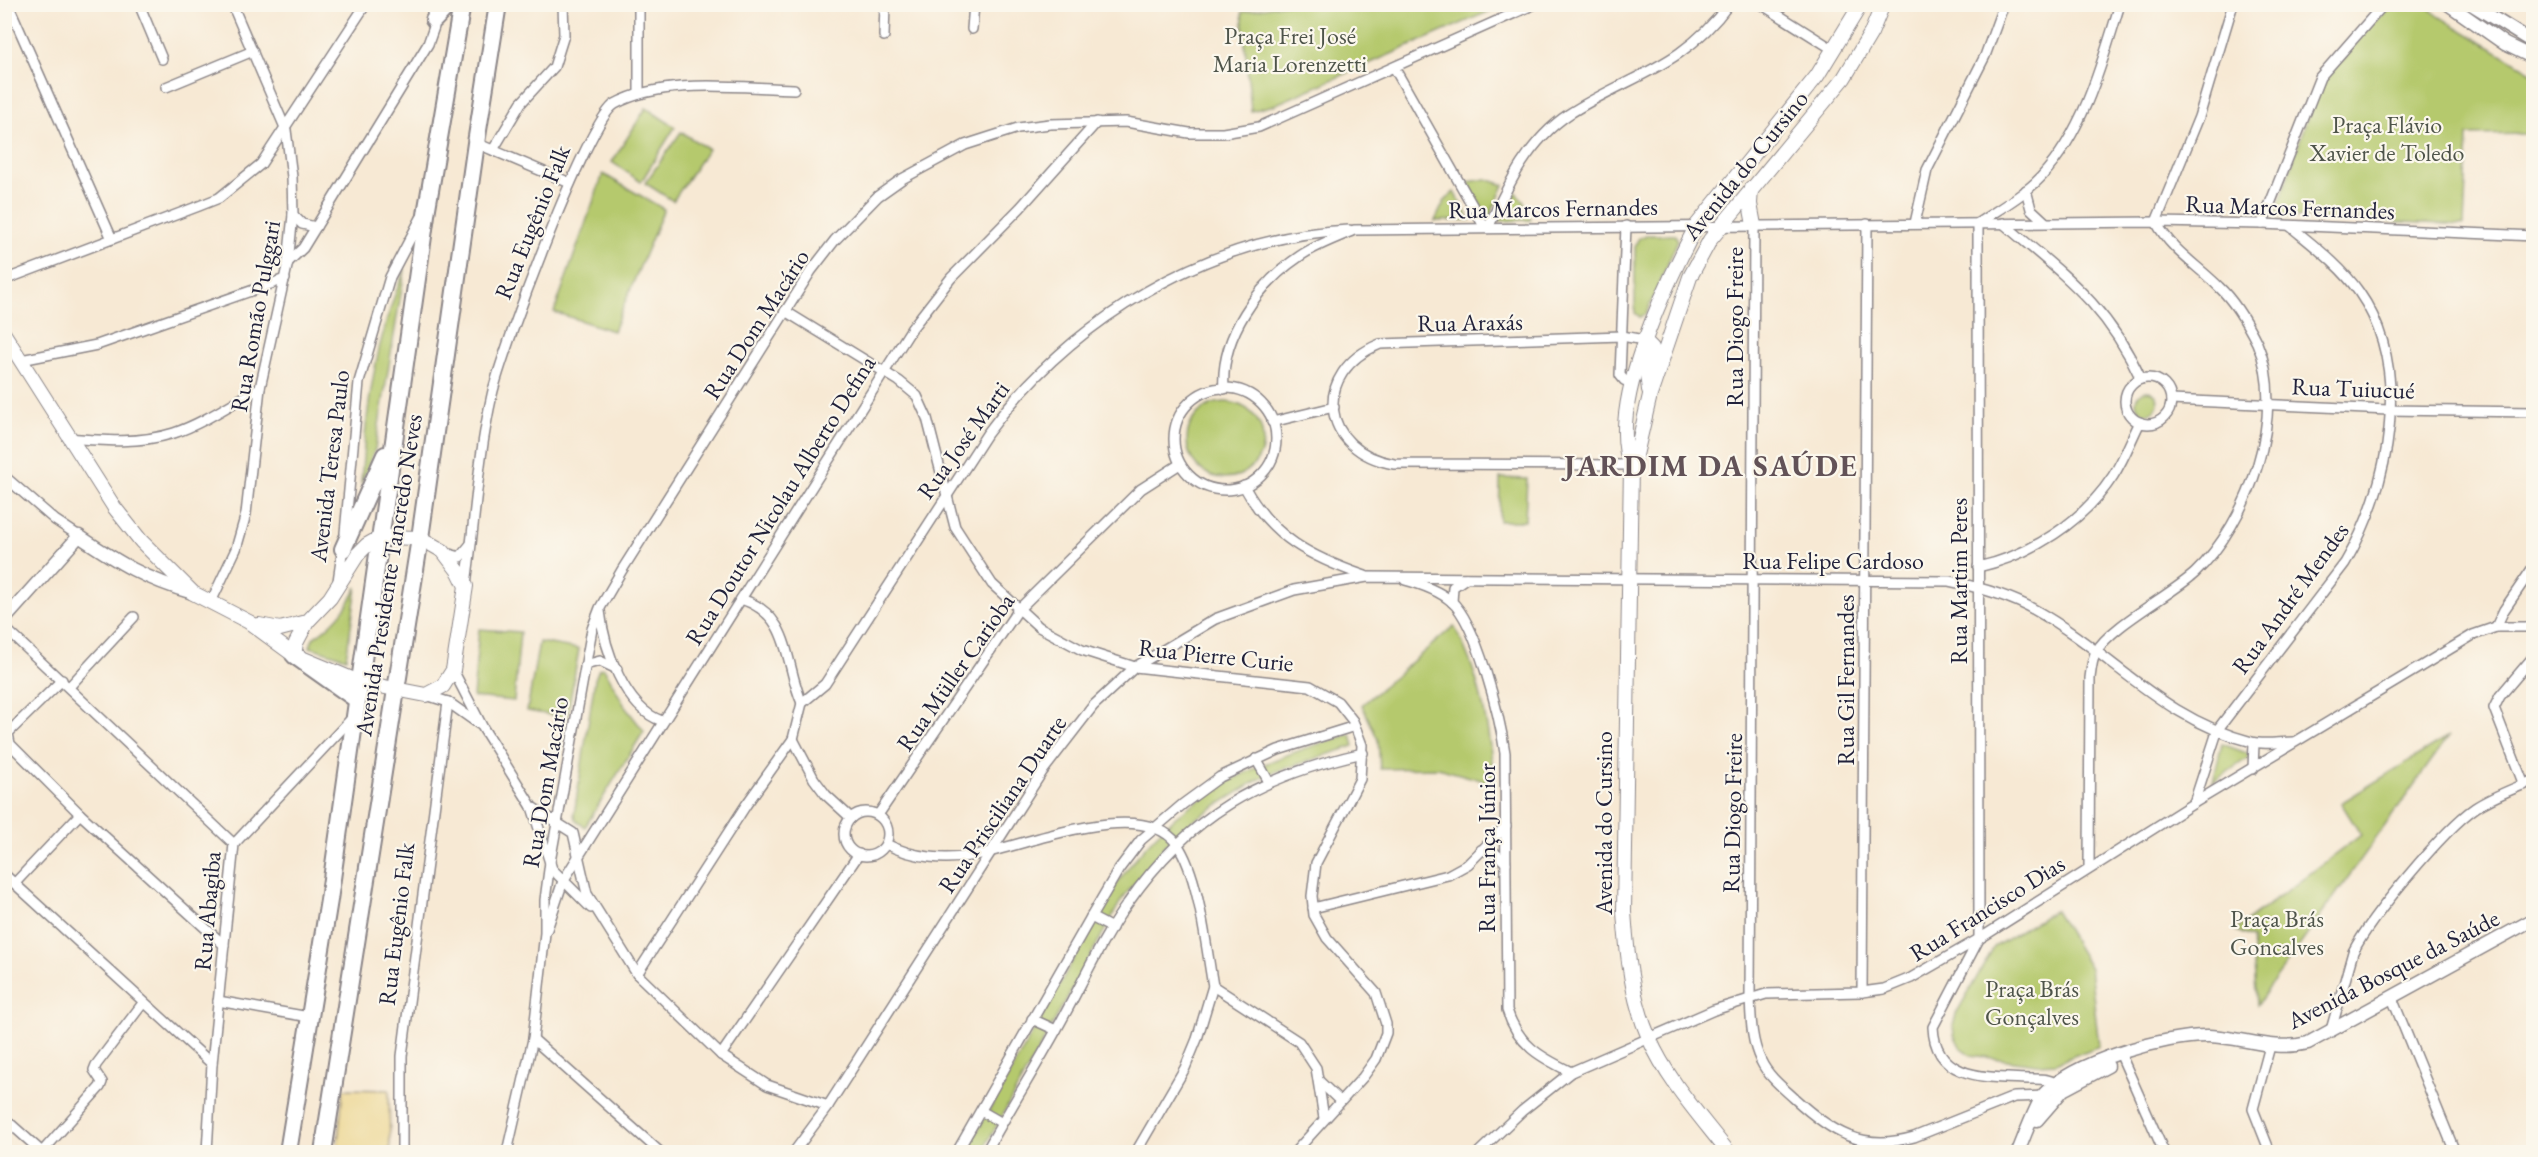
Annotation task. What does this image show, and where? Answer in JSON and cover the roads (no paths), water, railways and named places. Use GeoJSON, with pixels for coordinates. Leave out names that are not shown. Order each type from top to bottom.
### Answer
{"type":"FeatureCollection","features":[{"type":"Feature","properties":{"kind":"highway"},"geometry":{"type":"LineString","coordinates":[[432,19],[449,4]]}},
{"type":"Feature","properties":{"kind":"highway","name":"Avenida Presidente Tancredo Neves"},"geometry":{"type":"LineString","coordinates":[[288,1152],[329,900],[353,717],[381,537],[427,208],[462,4]]}},
{"type":"Feature","properties":{"kind":"highway","name":"Avenida Presidente Tancredo Neves"},"geometry":{"type":"LineString","coordinates":[[323,1152],[420,538],[498,4]]}},
{"type":"Feature","properties":{"kind":"highway"},"geometry":{"type":"LineString","coordinates":[[343,549],[394,435]]}},
{"type":"Feature","properties":{"kind":"highway"},"geometry":{"type":"LineString","coordinates":[[294,655],[356,699]]}},
{"type":"Feature","properties":{"kind":"main road","name":"Avenida do Cursino"},"geometry":{"type":"LineString","coordinates":[[1631,465],[1626,455],[1626,442],[1631,382],[1644,340],[1697,225],[1817,76],[1861,4]]}},
{"type":"Feature","properties":{"kind":"main road","name":"Avenida do Cursino"},"geometry":{"type":"LineString","coordinates":[[1728,1152],[1676,1083],[1650,1040],[1635,995],[1626,950],[1624,912],[1631,465],[1636,455],[1650,395],[1690,277],[1720,225],[1844,78],[1871,33],[1883,4]]}},
{"type":"Feature","properties":{"kind":"main road"},"geometry":{"type":"LineString","coordinates":[[1751,188],[1750,204],[1754,225]]}},
{"type":"Feature","properties":{"kind":"main road"},"geometry":{"type":"LineString","coordinates":[[4,334],[68,438],[126,524],[193,593],[249,622],[294,655],[359,682],[426,695],[443,686],[453,670]]}},
{"type":"Feature","properties":{"kind":"main road"},"geometry":{"type":"LineString","coordinates":[[1644,340],[1652,348],[1647,374],[1650,395]]}},
{"type":"Feature","properties":{"kind":"main road"},"geometry":{"type":"LineString","coordinates":[[337,587],[358,554],[381,537],[420,538],[443,551],[456,566],[466,586]]}},
{"type":"Feature","properties":{"kind":"main road","name":"Rua Eugênio Falk"},"geometry":{"type":"LineString","coordinates":[[453,670],[466,586]]}},
{"type":"Feature","properties":{"kind":"main road","name":"Avenida Teresa Paulo"},"geometry":{"type":"LineString","coordinates":[[294,655],[296,643],[306,622],[321,609],[337,587]]}},
{"type":"Feature","properties":{"kind":"main road"},"geometry":{"type":"LineString","coordinates":[[249,622],[274,629],[306,622]]}},
{"type":"Feature","properties":{"kind":"street"},"geometry":{"type":"LineString","coordinates":[[139,4],[162,58]]}},
{"type":"Feature","properties":{"kind":"street","name":"Rua Romão Pulggari"},"geometry":{"type":"LineString","coordinates":[[211,602],[242,529],[260,388],[285,279],[293,215],[292,177],[286,130],[232,4]]}},
{"type":"Feature","properties":{"kind":"street"},"geometry":{"type":"LineString","coordinates":[[4,280],[219,198],[261,164],[286,130],[366,4]]}},
{"type":"Feature","properties":{"kind":"street"},"geometry":{"type":"LineString","coordinates":[[493,150],[521,103],[554,67],[564,35],[563,4]]}},
{"type":"Feature","properties":{"kind":"street"},"geometry":{"type":"LineString","coordinates":[[639,4],[639,94]]}},
{"type":"Feature","properties":{"kind":"street"},"geometry":{"type":"LineString","coordinates":[[884,36],[885,4]]}},
{"type":"Feature","properties":{"kind":"street"},"geometry":{"type":"LineString","coordinates":[[972,29],[974,4]]}},
{"type":"Feature","properties":{"kind":"street","name":"Rua Dom Macário"},"geometry":{"type":"LineString","coordinates":[[507,1152],[533,1039],[545,933],[545,900],[550,862],[559,823],[585,665],[600,608],[785,310],[835,240],[878,196],[922,167],[965,145],[995,134],[1050,124],[1097,122],[1138,123],[1189,133],[1223,133],[1259,127],[1395,69],[1535,4]]}},
{"type":"Feature","properties":{"kind":"street"},"geometry":{"type":"LineString","coordinates":[[1486,228],[1524,157],[1546,134],[1569,114],[1662,66],[1692,46],[1714,24],[1729,4]]}},
{"type":"Feature","properties":{"kind":"street"},"geometry":{"type":"LineString","coordinates":[[1761,4],[1834,50]]}},
{"type":"Feature","properties":{"kind":"street"},"geometry":{"type":"LineString","coordinates":[[1915,223],[1927,170],[1985,56],[2004,4]]}},
{"type":"Feature","properties":{"kind":"street"},"geometry":{"type":"LineString","coordinates":[[1978,223],[2026,190],[2053,162],[2081,112],[2096,78],[2120,4]]}},
{"type":"Feature","properties":{"kind":"street"},"geometry":{"type":"LineString","coordinates":[[2089,867],[2090,678],[2096,652],[2128,621],[2164,598],[2196,571],[2227,531],[2239,512],[2259,459],[2264,435],[2266,405],[2263,361],[2243,317],[2220,287],[2173,248],[2156,222],[2199,117],[2233,4]]}},
{"type":"Feature","properties":{"kind":"street"},"geometry":{"type":"LineString","coordinates":[[2262,224],[2320,77],[2384,4]]}},
{"type":"Feature","properties":{"kind":"street"},"geometry":{"type":"LineString","coordinates":[[2448,4],[2505,44],[2534,58]]}},
{"type":"Feature","properties":{"kind":"street"},"geometry":{"type":"LineString","coordinates":[[2471,4],[2534,43]]}},
{"type":"Feature","properties":{"kind":"street"},"geometry":{"type":"LineString","coordinates":[[7,5],[112,238]]}},
{"type":"Feature","properties":{"kind":"street"},"geometry":{"type":"LineString","coordinates":[[288,262],[303,248],[316,227],[432,19]]}},
{"type":"Feature","properties":{"kind":"street"},"geometry":{"type":"LineString","coordinates":[[166,87],[253,51]]}},
{"type":"Feature","properties":{"kind":"street"},"geometry":{"type":"LineString","coordinates":[[1395,69],[1486,228]]}},
{"type":"Feature","properties":{"kind":"street","name":"Rua Eugênio Falk"},"geometry":{"type":"LineString","coordinates":[[466,586],[489,411],[497,375],[570,183],[602,116],[616,104],[639,94],[676,87],[794,89]]}},
{"type":"Feature","properties":{"kind":"street","name":"Rua Doutor Nicolau Alberto Defina"},"geometry":{"type":"LineString","coordinates":[[545,933],[563,881],[912,328],[951,278],[1020,208],[1097,122]]}},
{"type":"Feature","properties":{"kind":"street"},"geometry":{"type":"LineString","coordinates":[[476,143],[570,183]]}},
{"type":"Feature","properties":{"kind":"street"},"geometry":{"type":"LineString","coordinates":[[2026,190],[2031,209],[2045,222]]}},
{"type":"Feature","properties":{"kind":"street","name":"Avenida Teresa Paulo"},"geometry":{"type":"LineString","coordinates":[[337,587],[343,549],[359,382],[390,277],[401,252],[427,208]]}},
{"type":"Feature","properties":{"kind":"street"},"geometry":{"type":"LineString","coordinates":[[293,215],[303,224],[316,227]]}},
{"type":"Feature","properties":{"kind":"street","name":"Rua Marcos Fernandes"},"geometry":{"type":"LineString","coordinates":[[1224,389],[1222,371],[1229,347],[1251,304],[1266,285],[1300,256],[1354,230],[2156,222],[2262,224],[2534,236]]}},
{"type":"Feature","properties":{"kind":"street","name":"Rua Martim Peres"},"geometry":{"type":"LineString","coordinates":[[1978,223],[1979,939]]}},
{"type":"Feature","properties":{"kind":"street"},"geometry":{"type":"LineString","coordinates":[[2003,223],[2086,294],[2122,341],[2141,379]]}},
{"type":"Feature","properties":{"kind":"street","name":"Rua Gil Fernandes"},"geometry":{"type":"LineString","coordinates":[[1863,992],[1867,224]]}},
{"type":"Feature","properties":{"kind":"street","name":"Rua Diogo Freire"},"geometry":{"type":"LineString","coordinates":[[1754,225],[1754,579],[1749,997],[1757,1052],[1769,1073],[1824,1125],[1839,1133],[1870,1142],[1899,1142],[2006,1100],[2021,1096],[2042,1097]]}},
{"type":"Feature","properties":{"kind":"street"},"geometry":{"type":"LineString","coordinates":[[1626,226],[1620,375],[1624,380],[1631,382]]}},
{"type":"Feature","properties":{"kind":"street","name":"Rua André Mendes"},"geometry":{"type":"LineString","coordinates":[[2194,803],[2218,729],[2345,563],[2361,537],[2382,480],[2388,410],[2388,365],[2381,336],[2373,316],[2348,277],[2290,226]]}},
{"type":"Feature","properties":{"kind":"street","name":"Rua José Marti"},"geometry":{"type":"LineString","coordinates":[[802,704],[825,684],[945,495],[1006,408],[1062,352],[1099,322],[1142,294],[1211,260],[1288,238],[1354,230]]}},
{"type":"Feature","properties":{"kind":"street"},"geometry":{"type":"LineString","coordinates":[[21,360],[98,345],[285,279]]}},
{"type":"Feature","properties":{"kind":"street","name":"Rua Pierre Curie"},"geometry":{"type":"LineString","coordinates":[[785,310],[913,390],[920,401],[952,520],[970,554],[992,585],[1018,610],[1060,640],[1098,657],[1135,668],[1310,686],[1338,702],[1355,726],[1363,753],[1360,779],[1356,791],[1316,863],[1312,884],[1313,908],[1327,938],[1376,993],[1386,1024],[1386,1033],[1376,1059],[1295,1152]]}},
{"type":"Feature","properties":{"kind":"street","name":"Rua Araxás"},"geometry":{"type":"LineString","coordinates":[[1334,407],[1335,389],[1341,374],[1358,354],[1380,344],[1622,336],[1644,340]]}},
{"type":"Feature","properties":{"kind":"street"},"geometry":{"type":"LineString","coordinates":[[2141,379],[2157,380],[2169,392],[2171,400],[2168,411],[2161,419],[2151,423],[2140,422],[2129,414],[2125,400],[2129,387],[2141,379]]}},
{"type":"Feature","properties":{"kind":"street"},"geometry":{"type":"LineString","coordinates":[[68,438],[130,441],[160,437],[195,424],[260,388]]}},
{"type":"Feature","properties":{"kind":"street"},"geometry":{"type":"LineString","coordinates":[[1224,389],[1237,390],[1253,397],[1266,409],[1272,422],[1275,442],[1272,459],[1262,474],[1244,486],[1229,490],[1210,488],[1195,481],[1180,464],[1174,437],[1181,412],[1202,394],[1224,389]]}},
{"type":"Feature","properties":{"kind":"street","name":"Rua Tuiucué"},"geometry":{"type":"LineString","coordinates":[[2171,400],[2388,410],[2534,412]]}},
{"type":"Feature","properties":{"kind":"street"},"geometry":{"type":"LineString","coordinates":[[1272,422],[1334,407],[1336,420],[1354,449],[1378,461],[1394,464],[1631,465]]}},
{"type":"Feature","properties":{"kind":"street"},"geometry":{"type":"LineString","coordinates":[[1978,567],[2011,559],[2032,548],[2071,520],[2112,477],[2140,422]]}},
{"type":"Feature","properties":{"kind":"street","name":"Rua Müller Carioba"},"geometry":{"type":"LineString","coordinates":[[878,815],[1018,610],[1141,489],[1180,464]]}},
{"type":"Feature","properties":{"kind":"street"},"geometry":{"type":"LineString","coordinates":[[4,476],[55,520],[119,564],[146,578],[193,593]]}},
{"type":"Feature","properties":{"kind":"street","name":"Rua Felipe Cardoso"},"geometry":{"type":"LineString","coordinates":[[1244,486],[1261,516],[1271,525],[1327,564],[1367,577]]}},
{"type":"Feature","properties":{"kind":"street"},"geometry":{"type":"LineString","coordinates":[[4,620],[79,536]]}},
{"type":"Feature","properties":{"kind":"street"},"geometry":{"type":"LineString","coordinates":[[443,551],[460,557],[472,543]]}},
{"type":"Feature","properties":{"kind":"street"},"geometry":{"type":"LineString","coordinates":[[1327,564],[1331,582]]}},
{"type":"Feature","properties":{"kind":"street"},"geometry":{"type":"LineString","coordinates":[[2496,627],[2534,566]]}},
{"type":"Feature","properties":{"kind":"street"},"geometry":{"type":"LineString","coordinates":[[1452,602],[1453,587],[1471,576]]}},
{"type":"Feature","properties":{"kind":"street","name":"Rua Felipe Cardoso"},"geometry":{"type":"LineString","coordinates":[[1331,582],[1367,577],[1471,576],[1949,581],[1977,588],[2034,609],[2096,652],[2148,693],[2186,716],[2254,743],[2293,742]]}},
{"type":"Feature","properties":{"kind":"street","name":"Rua França Júnior"},"geometry":{"type":"LineString","coordinates":[[1391,577],[1426,587],[1452,602],[1471,633],[1502,733],[1505,753],[1507,1010],[1512,1026],[1526,1047],[1571,1072]]}},
{"type":"Feature","properties":{"kind":"street","name":"Rua Prisciliana Duarte"},"geometry":{"type":"LineString","coordinates":[[794,1152],[828,1106],[1042,772],[1093,706],[1135,668],[1215,619],[1294,590],[1331,582]]}},
{"type":"Feature","properties":{"kind":"street"},"geometry":{"type":"LineString","coordinates":[[637,974],[759,786],[793,739],[802,704],[795,687],[784,638],[771,616],[755,603],[741,599]]}},
{"type":"Feature","properties":{"kind":"street"},"geometry":{"type":"LineString","coordinates":[[600,608],[605,642],[638,708],[662,721]]}},
{"type":"Feature","properties":{"kind":"street"},"geometry":{"type":"LineString","coordinates":[[134,617],[65,684],[8,733],[8,741],[80,814],[224,945]]}},
{"type":"Feature","properties":{"kind":"street","name":"Rua Abagiba"},"geometry":{"type":"LineString","coordinates":[[4,627],[234,844],[212,1064],[207,1152]]}},
{"type":"Feature","properties":{"kind":"street"},"geometry":{"type":"LineString","coordinates":[[2496,627],[2534,627]]}},
{"type":"Feature","properties":{"kind":"street","name":"Rua Francisco Dias"},"geometry":{"type":"LineString","coordinates":[[1479,1152],[1522,1111],[1571,1072],[1650,1040],[1714,1010],[1749,997],[1784,992],[1863,992],[1898,985],[1979,939],[2089,867],[2253,769],[2293,742],[2473,635],[2496,627]]}},
{"type":"Feature","properties":{"kind":"street"},"geometry":{"type":"LineString","coordinates":[[2524,785],[2494,708],[2500,696],[2534,656]]}},
{"type":"Feature","properties":{"kind":"street"},"geometry":{"type":"LineString","coordinates":[[585,665],[600,661],[617,669]]}},
{"type":"Feature","properties":{"kind":"street"},"geometry":{"type":"LineString","coordinates":[[2528,665],[2534,680]]}},
{"type":"Feature","properties":{"kind":"street"},"geometry":{"type":"LineString","coordinates":[[453,670],[483,728],[532,807],[550,862],[563,881],[599,916]]}},
{"type":"Feature","properties":{"kind":"street"},"geometry":{"type":"LineString","coordinates":[[426,695],[448,702],[483,728]]}},
{"type":"Feature","properties":{"kind":"street","name":"Rua Eugênio Falk"},"geometry":{"type":"LineString","coordinates":[[402,1152],[402,1056],[448,702]]}},
{"type":"Feature","properties":{"kind":"street"},"geometry":{"type":"LineString","coordinates":[[234,844],[353,717]]}},
{"type":"Feature","properties":{"kind":"street"},"geometry":{"type":"LineString","coordinates":[[957,1152],[1119,869],[1141,840],[1220,777],[1256,759],[1355,726]]}},
{"type":"Feature","properties":{"kind":"street"},"geometry":{"type":"LineString","coordinates":[[793,739],[820,787],[851,818]]}},
{"type":"Feature","properties":{"kind":"street"},"geometry":{"type":"LineString","coordinates":[[2253,769],[2254,743]]}},
{"type":"Feature","properties":{"kind":"street"},"geometry":{"type":"LineString","coordinates":[[986,1152],[1112,928],[1154,868],[1176,843],[1198,824],[1268,780],[1320,762],[1363,753]]}},
{"type":"Feature","properties":{"kind":"street"},"geometry":{"type":"LineString","coordinates":[[1256,759],[1268,780]]}},
{"type":"Feature","properties":{"kind":"street"},"geometry":{"type":"LineString","coordinates":[[2331,1030],[2353,952],[2373,922],[2464,817],[2486,801],[2534,780]]}},
{"type":"Feature","properties":{"kind":"street"},"geometry":{"type":"LineString","coordinates":[[532,807],[573,833],[582,878],[599,916],[637,974],[721,1055],[767,1085],[828,1106]]}},
{"type":"Feature","properties":{"kind":"street"},"geometry":{"type":"LineString","coordinates":[[864,812],[878,815],[888,831],[886,844],[871,855],[859,854],[849,847],[844,835],[851,818],[864,812]]}},
{"type":"Feature","properties":{"kind":"street"},"geometry":{"type":"LineString","coordinates":[[15,883],[80,814]]}},
{"type":"Feature","properties":{"kind":"street"},"geometry":{"type":"LineString","coordinates":[[886,844],[898,850],[933,857],[964,856],[991,852],[1113,822],[1155,828],[1176,843],[1193,885],[1213,986],[1197,1039],[1185,1068],[1136,1152]]}},
{"type":"Feature","properties":{"kind":"street"},"geometry":{"type":"LineString","coordinates":[[1313,908],[1443,878],[1468,864],[1506,826]]}},
{"type":"Feature","properties":{"kind":"street"},"geometry":{"type":"LineString","coordinates":[[1481,850],[1494,852],[1506,863]]}},
{"type":"Feature","properties":{"kind":"street"},"geometry":{"type":"LineString","coordinates":[[721,1055],[859,854]]}},
{"type":"Feature","properties":{"kind":"street"},"geometry":{"type":"LineString","coordinates":[[4,874],[212,1064]]}},
{"type":"Feature","properties":{"kind":"street"},"geometry":{"type":"LineString","coordinates":[[1091,917],[1112,928]]}},
{"type":"Feature","properties":{"kind":"street","name":"Avenida Bosque da Saúde"},"geometry":{"type":"LineString","coordinates":[[2018,1152],[2042,1097],[2124,1054],[2200,1036],[2270,1046],[2293,1047],[2308,1043],[2534,919]]}},
{"type":"Feature","properties":{"kind":"street"},"geometry":{"type":"LineString","coordinates":[[2497,940],[2534,924]]}},
{"type":"Feature","properties":{"kind":"street"},"geometry":{"type":"LineString","coordinates":[[1979,939],[1933,1027],[1934,1043],[1946,1061],[1960,1071],[1978,1076],[2010,1078],[2059,1089]]}},
{"type":"Feature","properties":{"kind":"street"},"geometry":{"type":"LineString","coordinates":[[1213,986],[1299,1042],[1312,1060],[1319,1081],[1324,1118]]}},
{"type":"Feature","properties":{"kind":"street"},"geometry":{"type":"LineString","coordinates":[[2392,998],[2455,1152]]}},
{"type":"Feature","properties":{"kind":"street"},"geometry":{"type":"LineString","coordinates":[[218,1001],[309,1017]]}},
{"type":"Feature","properties":{"kind":"street"},"geometry":{"type":"LineString","coordinates":[[4,1118],[42,1152],[100,1087],[102,1082],[94,1070],[96,1065],[143,1003]]}},
{"type":"Feature","properties":{"kind":"street"},"geometry":{"type":"LineString","coordinates":[[1032,1019],[1056,1030]]}},
{"type":"Feature","properties":{"kind":"street"},"geometry":{"type":"LineString","coordinates":[[533,1039],[660,1152]]}},
{"type":"Feature","properties":{"kind":"street"},"geometry":{"type":"LineString","coordinates":[[2270,1046],[2253,1109],[2270,1152]]}},
{"type":"Feature","properties":{"kind":"street"},"geometry":{"type":"LineString","coordinates":[[2124,1054],[2164,1152]]}},
{"type":"Feature","properties":{"kind":"street"},"geometry":{"type":"LineString","coordinates":[[2006,1100],[2012,1091],[2010,1078]]}},
{"type":"Feature","properties":{"kind":"street"},"geometry":{"type":"LineString","coordinates":[[1319,1081],[1340,1101]]}},
{"type":"Feature","properties":{"kind":"street","name":"Avenida Bosque da Saúde"},"geometry":{"type":"LineString","coordinates":[[2029,1130],[2059,1089]]}},
{"type":"Feature","properties":{"kind":"street"},"geometry":{"type":"LineString","coordinates":[[981,1111],[1002,1123]]}},
{"type":"Feature","properties":{"kind":"district","name":"JARDIM DA SAÚDE"},"geometry":{"type":"Point","coordinates":[1711,465]}},
{"type":"Feature","properties":{"kind":"park label","name":"Praça Frei José Maria Lorenzetti"},"geometry":{"type":"Point","coordinates":[1290,49]}},
{"type":"Feature","properties":{"kind":"park label","name":"Praça Flávio Xavier de Toledo"},"geometry":{"type":"Point","coordinates":[2387,138]}},
{"type":"Feature","properties":{"kind":"park label","name":"Praça Brás Goncalves"},"geometry":{"type":"Point","coordinates":[2277,932]}},
{"type":"Feature","properties":{"kind":"park label","name":"Praça Brás Gonçalves"},"geometry":{"type":"Point","coordinates":[2032,1002]}}]}
